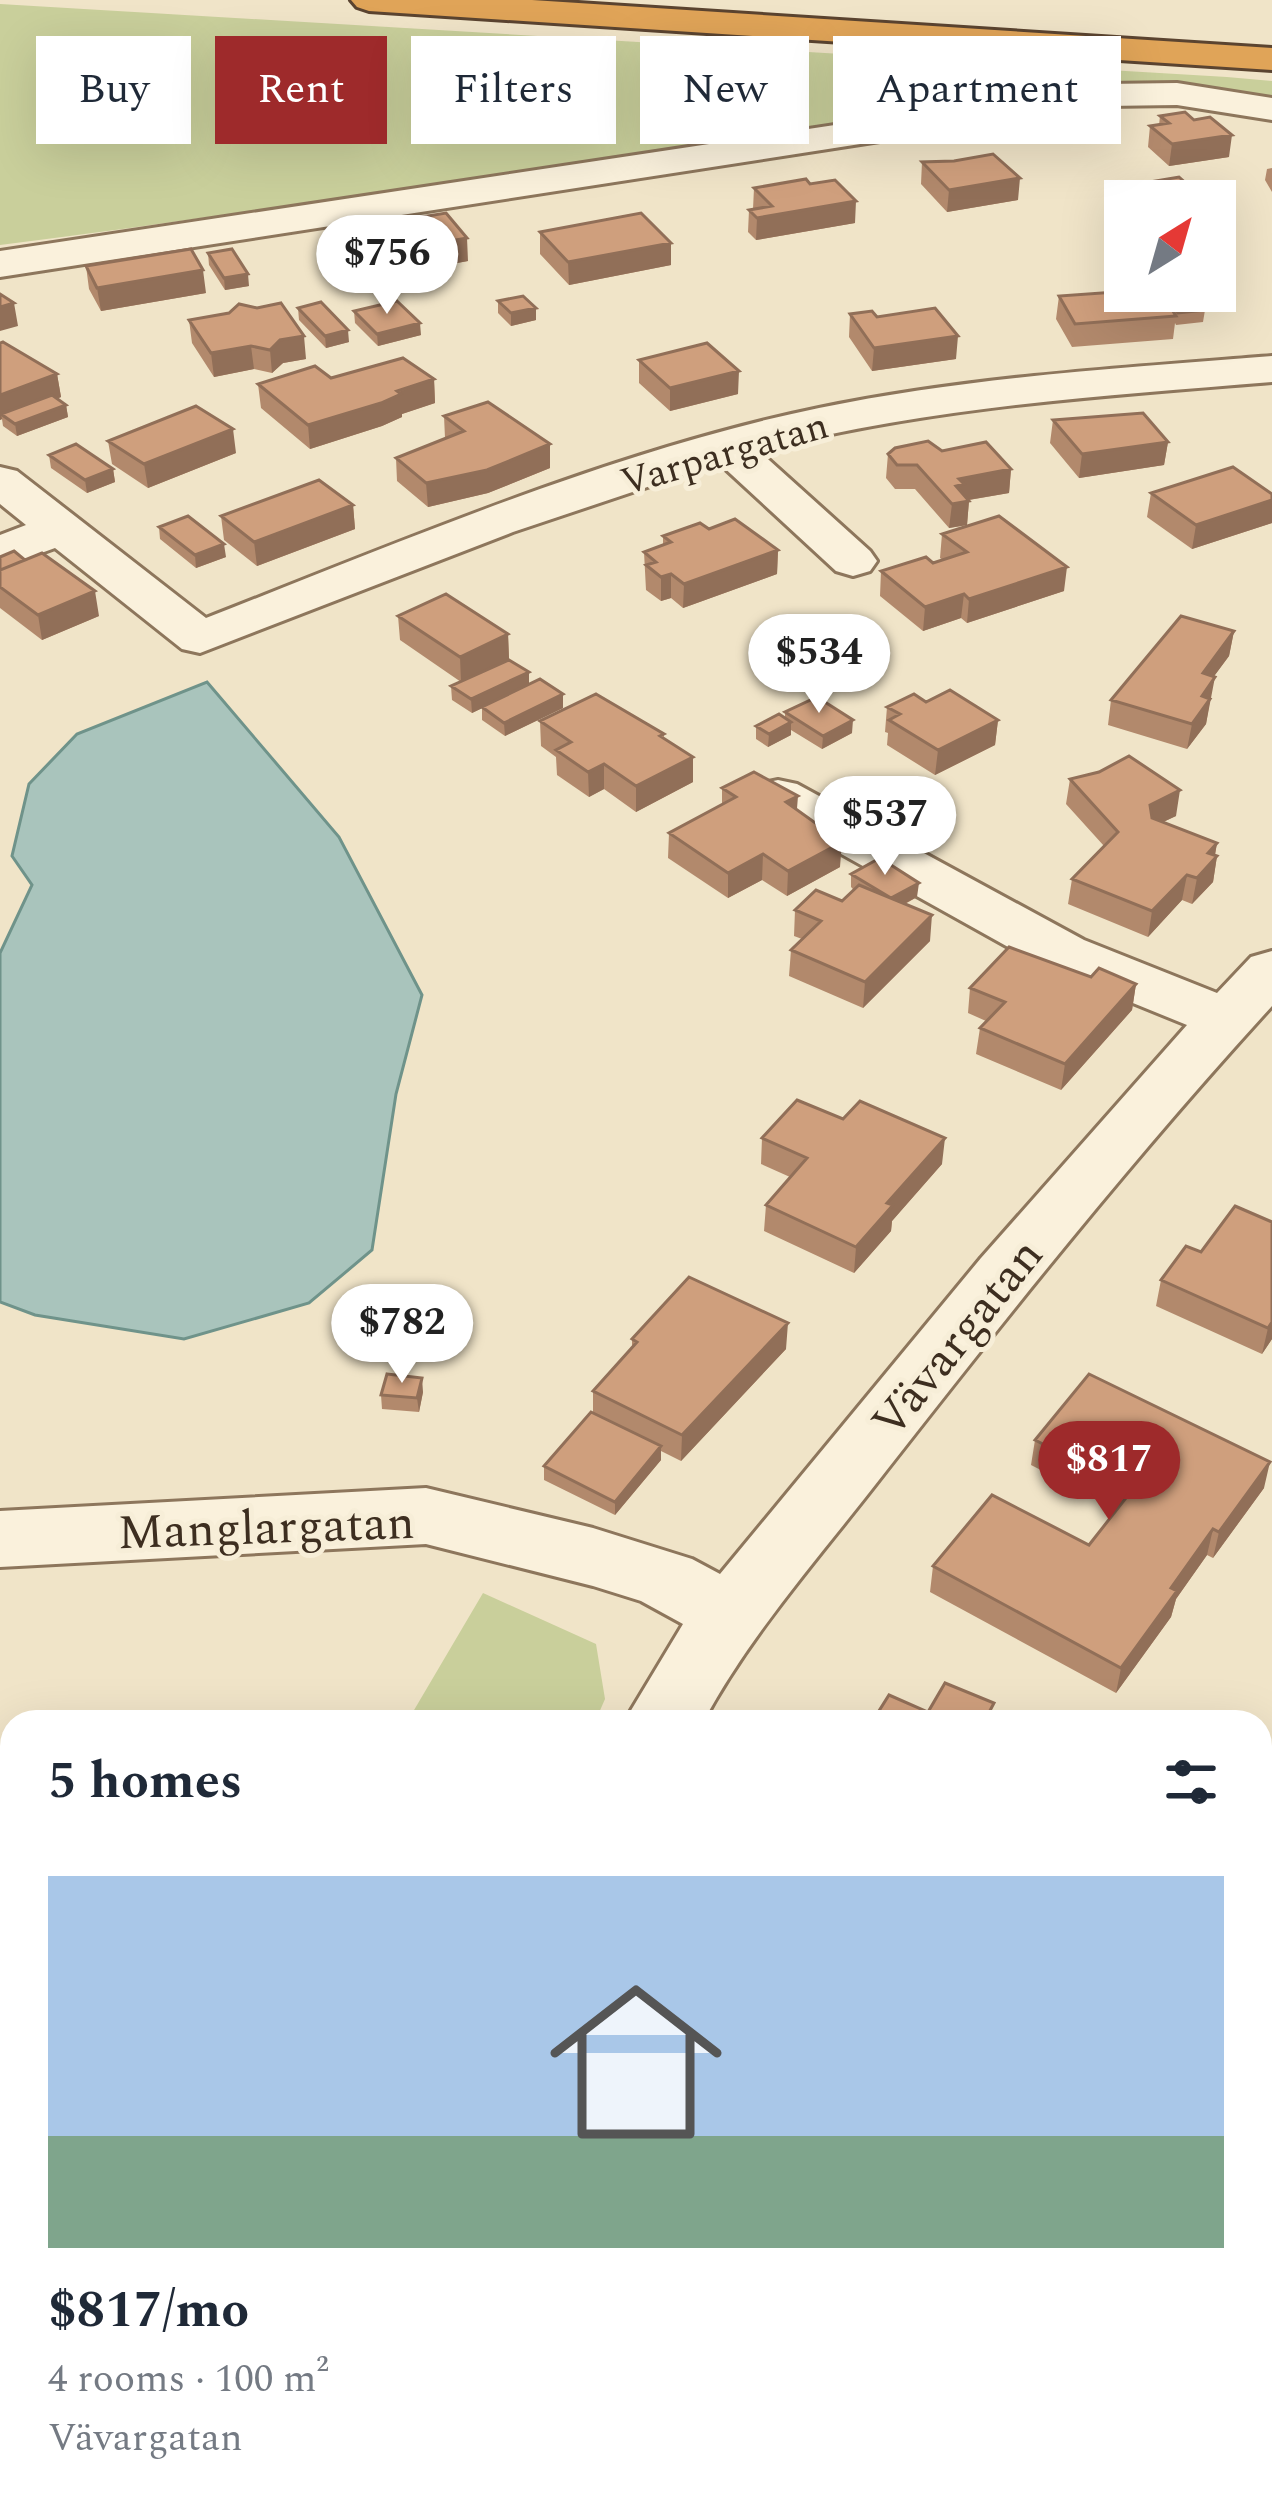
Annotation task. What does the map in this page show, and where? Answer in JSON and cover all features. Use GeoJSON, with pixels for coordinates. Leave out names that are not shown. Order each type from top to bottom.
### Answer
{"type":"FeatureCollection","features":[{"type":"Feature","properties":{"kind":"highway"},"geometry":{"type":"LineString","coordinates":[[369,0],[1272,58]]}},
{"type":"Feature","properties":{"kind":"highway"},"geometry":{"type":"LineString","coordinates":[[713,0],[1272,35]]}},
{"type":"Feature","properties":{"kind":"street"},"geometry":{"type":"LineString","coordinates":[[0,264],[1106,94],[1177,94],[1272,109]]}},
{"type":"Feature","properties":{"kind":"street","name":"Varpargatan"},"geometry":{"type":"LineString","coordinates":[[62,527],[200,638],[496,522],[728,445],[820,421],[1032,388],[1272,369]]}},
{"type":"Feature","properties":{"kind":"street"},"geometry":{"type":"LineString","coordinates":[[728,445],[770,489],[853,561]]}},
{"type":"Feature","properties":{"kind":"street"},"geometry":{"type":"LineString","coordinates":[[0,482],[62,527]]}},
{"type":"Feature","properties":{"kind":"street"},"geometry":{"type":"LineString","coordinates":[[0,553],[62,527]]}},
{"type":"Feature","properties":{"kind":"street"},"geometry":{"type":"LineString","coordinates":[[859,792],[917,839],[1022,899],[1115,942],[1250,993]]}},
{"type":"Feature","properties":{"kind":"street"},"geometry":{"type":"LineString","coordinates":[[778,796],[1063,952],[1250,993]]}},
{"type":"Feature","properties":{"kind":"street","name":"Vävargatan"},"geometry":{"type":"LineString","coordinates":[[671,1710],[732,1615],[960,1329],[1250,993]]}},
{"type":"Feature","properties":{"kind":"street","name":"Manglargatan"},"geometry":{"type":"LineString","coordinates":[[0,1539],[426,1516],[629,1568],[665,1580],[732,1615]]}},
{"type":"Feature","properties":{"kind":"green space"},"geometry":{"type":"Polygon","coordinates":[[[0,4],[538,36],[411,36],[411,144],[616,144],[616,41],[640,42],[640,144],[700,144],[284,206],[0,245],[0,4]]]}},
{"type":"Feature","properties":{"kind":"green space"},"geometry":{"type":"Polygon","coordinates":[[[809,52],[833,54],[833,124],[809,128],[809,52]]]}},
{"type":"Feature","properties":{"kind":"green space"},"geometry":{"type":"Polygon","coordinates":[[[1121,71],[1272,81],[1272,97],[1121,91],[1121,71]]]}},
{"type":"Feature","properties":{"kind":"green space"},"geometry":{"type":"Polygon","coordinates":[[[483,1593],[596,1644],[605,1699],[600,1710],[414,1710],[483,1593]]]}},
{"type":"Feature","properties":{"kind":"water"},"geometry":{"type":"Polygon","coordinates":[[[207,682],[339,837],[422,995],[396,1094],[372,1250],[309,1303],[184,1339],[35,1315],[0,1302],[0,953],[32,885],[12,856],[29,784],[77,734],[207,682]]]}},
{"type":"Feature","properties":{"kind":"building"},"geometry":{"type":"Polygon","coordinates":[[[1185,112],[1194,120],[1210,117],[1232,135],[1172,144],[1150,126],[1169,123],[1160,116],[1185,112]]]}},
{"type":"Feature","properties":{"kind":"building"},"geometry":{"type":"Polygon","coordinates":[[[993,154],[1020,178],[949,190],[922,162],[954,161],[993,154]]]}},
{"type":"Feature","properties":{"kind":"building"},"geometry":{"type":"Polygon","coordinates":[[[806,179],[810,184],[835,180],[856,201],[757,218],[749,210],[772,206],[754,188],[806,179]]]}},
{"type":"Feature","properties":{"kind":"building"},"geometry":{"type":"Polygon","coordinates":[[[446,213],[467,238],[394,251],[401,262],[373,266],[356,249],[341,252],[330,237],[418,222],[415,218],[446,213]]]}},
{"type":"Feature","properties":{"kind":"building"},"geometry":{"type":"Polygon","coordinates":[[[641,213],[671,243],[568,262],[540,232],[641,213]]]}},
{"type":"Feature","properties":{"kind":"building"},"geometry":{"type":"Polygon","coordinates":[[[191,249],[203,270],[97,288],[86,266],[191,249]]]}},
{"type":"Feature","properties":{"kind":"building"},"geometry":{"type":"Polygon","coordinates":[[[232,249],[248,274],[224,278],[208,253],[232,249]]]}},
{"type":"Feature","properties":{"kind":"building"},"geometry":{"type":"Polygon","coordinates":[[[1104,293],[1104,312],[1173,312],[1176,316],[1075,324],[1059,296],[1104,293]]]}},
{"type":"Feature","properties":{"kind":"building"},"geometry":{"type":"Polygon","coordinates":[[[0,294],[14,303],[0,307],[0,294]]]}},
{"type":"Feature","properties":{"kind":"building"},"geometry":{"type":"Polygon","coordinates":[[[523,296],[536,308],[511,313],[498,301],[523,296]]]}},
{"type":"Feature","properties":{"kind":"building"},"geometry":{"type":"Polygon","coordinates":[[[397,301],[420,323],[377,334],[354,311],[397,301]]]}},
{"type":"Feature","properties":{"kind":"building"},"geometry":{"type":"Polygon","coordinates":[[[321,302],[348,330],[325,336],[298,308],[321,302]]]}},
{"type":"Feature","properties":{"kind":"building"},"geometry":{"type":"Polygon","coordinates":[[[281,303],[304,336],[280,340],[270,350],[251,346],[211,353],[189,320],[229,313],[239,304],[257,308],[281,303]]]}},
{"type":"Feature","properties":{"kind":"building"},"geometry":{"type":"Polygon","coordinates":[[[935,308],[958,336],[874,348],[850,314],[872,311],[877,317],[935,308]]]}},
{"type":"Feature","properties":{"kind":"building"},"geometry":{"type":"Polygon","coordinates":[[[3,342],[57,374],[0,395],[3,342]]]}},
{"type":"Feature","properties":{"kind":"building"},"geometry":{"type":"Polygon","coordinates":[[[707,343],[739,371],[670,388],[639,360],[707,343]]]}},
{"type":"Feature","properties":{"kind":"building"},"geometry":{"type":"Polygon","coordinates":[[[403,358],[434,379],[397,391],[401,394],[381,403],[308,425],[258,384],[315,366],[331,378],[403,358]]]}},
{"type":"Feature","properties":{"kind":"building"},"geometry":{"type":"Polygon","coordinates":[[[52,395],[66,405],[15,424],[1,414],[52,395]]]}},
{"type":"Feature","properties":{"kind":"building"},"geometry":{"type":"Polygon","coordinates":[[[488,402],[550,444],[487,470],[426,483],[396,458],[464,431],[444,416],[488,402]]]}},
{"type":"Feature","properties":{"kind":"building"},"geometry":{"type":"Polygon","coordinates":[[[196,406],[233,429],[144,464],[108,441],[196,406]]]}},
{"type":"Feature","properties":{"kind":"building"},"geometry":{"type":"Polygon","coordinates":[[[1143,413],[1168,442],[1082,454],[1053,420],[1143,413]]]}},
{"type":"Feature","properties":{"kind":"building"},"geometry":{"type":"Polygon","coordinates":[[[928,441],[942,451],[986,442],[1011,469],[959,479],[964,484],[956,486],[969,501],[952,504],[917,465],[897,465],[888,454],[928,441]]]}},
{"type":"Feature","properties":{"kind":"building"},"geometry":{"type":"Polygon","coordinates":[[[76,444],[113,469],[85,480],[49,455],[76,444]]]}},
{"type":"Feature","properties":{"kind":"building"},"geometry":{"type":"Polygon","coordinates":[[[1233,467],[1272,494],[1272,500],[1196,525],[1151,493],[1233,467]]]}},
{"type":"Feature","properties":{"kind":"building"},"geometry":{"type":"Polygon","coordinates":[[[319,480],[353,505],[254,542],[221,516],[319,480]]]}},
{"type":"Feature","properties":{"kind":"building"},"geometry":{"type":"Polygon","coordinates":[[[188,516],[224,544],[195,555],[159,527],[188,516]]]}},
{"type":"Feature","properties":{"kind":"building"},"geometry":{"type":"Polygon","coordinates":[[[999,516],[1067,567],[969,599],[964,594],[925,607],[881,571],[926,557],[933,563],[967,552],[942,534],[999,516]]]}},
{"type":"Feature","properties":{"kind":"building"},"geometry":{"type":"Polygon","coordinates":[[[735,519],[778,550],[684,584],[671,574],[661,577],[646,565],[656,562],[644,552],[671,542],[663,536],[700,523],[709,529],[735,519]]]}},
{"type":"Feature","properties":{"kind":"building"},"geometry":{"type":"Polygon","coordinates":[[[14,551],[25,560],[0,570],[0,557],[14,551]]]}},
{"type":"Feature","properties":{"kind":"building"},"geometry":{"type":"Polygon","coordinates":[[[42,553],[95,591],[38,615],[0,587],[0,570],[42,553]]]}},
{"type":"Feature","properties":{"kind":"building"},"geometry":{"type":"Polygon","coordinates":[[[446,594],[508,634],[460,657],[398,616],[446,594]]]}},
{"type":"Feature","properties":{"kind":"building"},"geometry":{"type":"Polygon","coordinates":[[[1181,616],[1234,631],[1203,673],[1215,677],[1202,696],[1210,699],[1192,724],[1111,700],[1181,616]]]}},
{"type":"Feature","properties":{"kind":"building"},"geometry":{"type":"Polygon","coordinates":[[[509,660],[529,672],[471,699],[451,686],[509,660]]]}},
{"type":"Feature","properties":{"kind":"building"},"geometry":{"type":"Polygon","coordinates":[[[540,679],[563,694],[504,723],[482,707],[540,679]]]}},
{"type":"Feature","properties":{"kind":"building"},"geometry":{"type":"Polygon","coordinates":[[[950,690],[998,720],[938,750],[889,720],[900,714],[887,707],[914,694],[926,702],[950,690]]]}},
{"type":"Feature","properties":{"kind":"building"},"geometry":{"type":"Polygon","coordinates":[[[596,694],[693,757],[636,786],[604,764],[588,772],[556,750],[571,742],[540,721],[596,694]]]}},
{"type":"Feature","properties":{"kind":"building"},"geometry":{"type":"Polygon","coordinates":[[[817,697],[853,720],[823,736],[785,712],[817,697]]]}},
{"type":"Feature","properties":{"kind":"building"},"geometry":{"type":"Polygon","coordinates":[[[779,714],[791,722],[769,734],[756,726],[779,714]]]}},
{"type":"Feature","properties":{"kind":"building"},"geometry":{"type":"Polygon","coordinates":[[[1129,756],[1180,790],[1150,805],[1152,818],[1217,843],[1208,853],[1217,856],[1197,878],[1187,875],[1152,911],[1072,879],[1118,832],[1070,779],[1099,772],[1129,756]]]}},
{"type":"Feature","properties":{"kind":"building"},"geometry":{"type":"Polygon","coordinates":[[[754,772],[798,796],[786,802],[842,842],[788,871],[763,854],[728,873],[669,833],[736,797],[722,788],[754,772]]]}},
{"type":"Feature","properties":{"kind":"building"},"geometry":{"type":"Polygon","coordinates":[[[880,858],[919,883],[891,898],[851,874],[880,858]]]}},
{"type":"Feature","properties":{"kind":"building"},"geometry":{"type":"Polygon","coordinates":[[[859,885],[932,915],[865,982],[791,950],[821,921],[795,910],[816,890],[842,901],[859,885]]]}},
{"type":"Feature","properties":{"kind":"building"},"geometry":{"type":"Polygon","coordinates":[[[1009,947],[1091,977],[1099,968],[1136,984],[1065,1064],[980,1028],[1005,1002],[970,988],[1009,947]]]}},
{"type":"Feature","properties":{"kind":"building"},"geometry":{"type":"Polygon","coordinates":[[[797,1100],[843,1119],[860,1101],[945,1138],[887,1203],[893,1205],[856,1247],[766,1205],[807,1158],[762,1138],[797,1100]]]}},
{"type":"Feature","properties":{"kind":"building"},"geometry":{"type":"Polygon","coordinates":[[[1235,1206],[1272,1222],[1272,1322],[1268,1328],[1161,1280],[1186,1246],[1201,1252],[1235,1206]]]}},
{"type":"Feature","properties":{"kind":"building"},"geometry":{"type":"Polygon","coordinates":[[[689,1277],[788,1323],[682,1435],[593,1391],[637,1342],[632,1339],[689,1277]]]}},
{"type":"Feature","properties":{"kind":"building"},"geometry":{"type":"Polygon","coordinates":[[[387,1374],[422,1378],[417,1398],[381,1395],[387,1374]]]}},
{"type":"Feature","properties":{"kind":"building"},"geometry":{"type":"Polygon","coordinates":[[[1089,1374],[1270,1462],[1219,1532],[1213,1529],[1171,1588],[1177,1591],[1121,1668],[933,1566],[992,1495],[1089,1545],[1133,1489],[1035,1440],[1089,1374]]]}},
{"type":"Feature","properties":{"kind":"building"},"geometry":{"type":"Polygon","coordinates":[[[591,1412],[661,1446],[615,1502],[544,1466],[591,1412]]]}},
{"type":"Feature","properties":{"kind":"building"},"geometry":{"type":"Polygon","coordinates":[[[945,1683],[994,1703],[990,1710],[929,1710],[945,1683]]]}},
{"type":"Feature","properties":{"kind":"building"},"geometry":{"type":"Polygon","coordinates":[[[889,1695],[923,1710],[880,1710],[889,1695]]]}}]}
